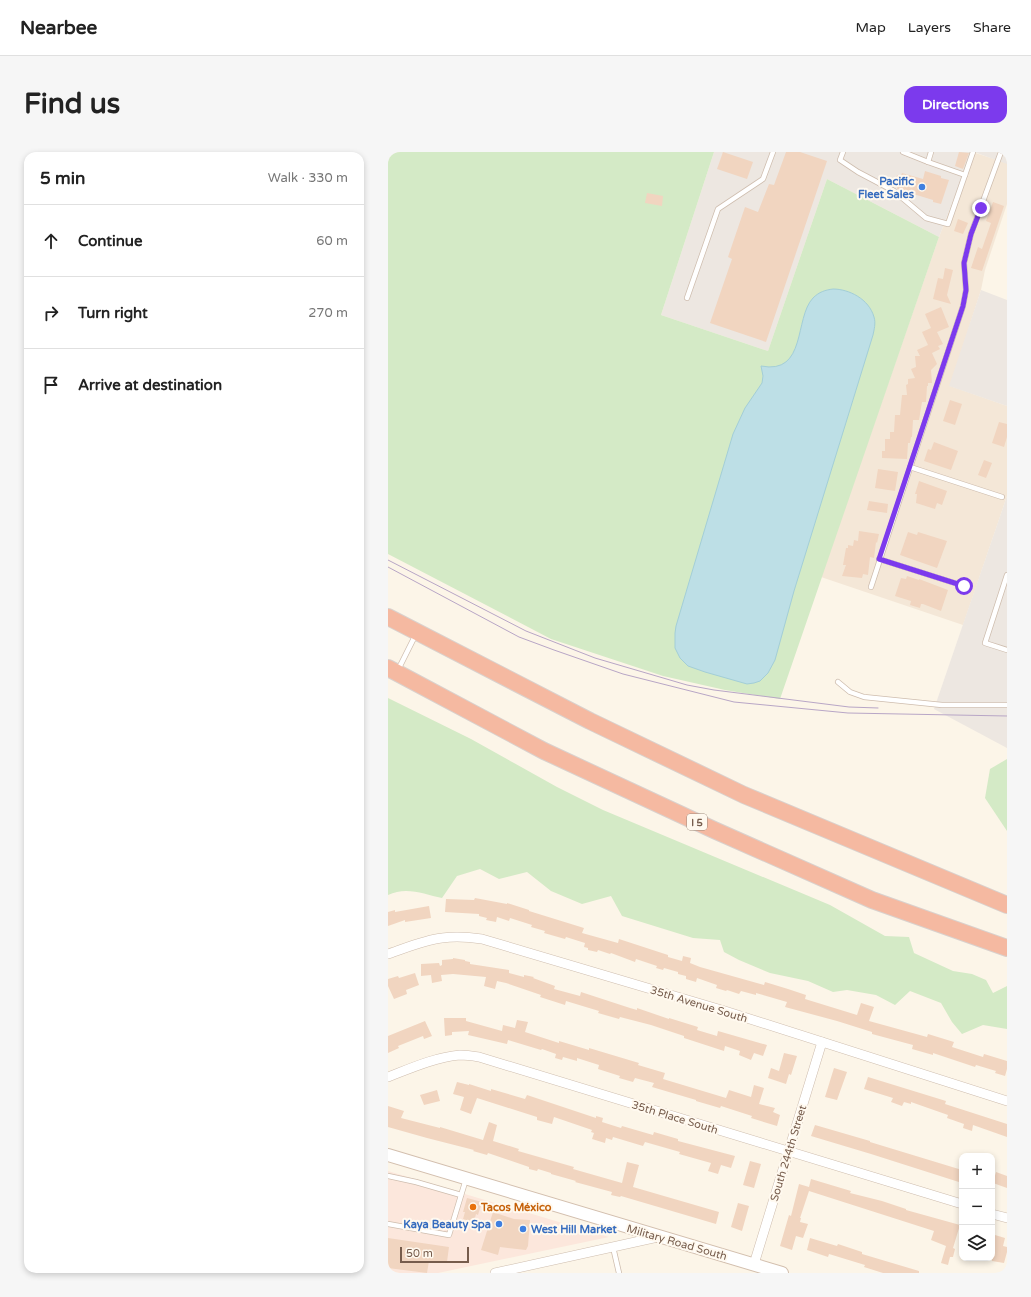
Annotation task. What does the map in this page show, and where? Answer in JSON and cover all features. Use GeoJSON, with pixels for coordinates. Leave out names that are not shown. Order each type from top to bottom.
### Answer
{"type":"FeatureCollection","features":[{"type":"Feature","properties":{"kind":"highway"},"geometry":{"type":"LineString","coordinates":[[388,617],[590,721],[744,795],[1007,905]]}},
{"type":"Feature","properties":{"kind":"highway","name":"I 5"},"geometry":{"type":"LineString","coordinates":[[392,670],[544,751],[728,836],[872,900],[1007,948]]}},
{"type":"Feature","properties":{"kind":"main road","name":"Military Road South"},"geometry":{"type":"LineString","coordinates":[[388,1155],[782,1273]]}},
{"type":"Feature","properties":{"kind":"street","name":"35th Avenue South"},"geometry":{"type":"LineString","coordinates":[[388,954],[442,938],[462,936],[482,939],[822,1042],[1007,1100]]}},
{"type":"Feature","properties":{"kind":"street","name":"South 244th Street"},"geometry":{"type":"LineString","coordinates":[[754,1264],[822,1042]]}},
{"type":"Feature","properties":{"kind":"street","name":"35th Place South"},"geometry":{"type":"LineString","coordinates":[[388,1077],[447,1057],[462,1055],[479,1057],[959,1203]]}},
{"type":"Feature","properties":{"kind":"street"},"geometry":{"type":"LineString","coordinates":[[995,1215],[1007,1218]]}},
{"type":"Feature","properties":{"kind":"street"},"geometry":{"type":"LineString","coordinates":[[495,1273],[659,1237]]}},
{"type":"Feature","properties":{"kind":"lane"},"geometry":{"type":"LineString","coordinates":[[687,298],[718,209],[763,180],[773,152]]}},
{"type":"Feature","properties":{"kind":"lane"},"geometry":{"type":"LineString","coordinates":[[843,152],[840,160],[858,172],[894,191],[926,218],[948,224],[973,152]]}},
{"type":"Feature","properties":{"kind":"lane"},"geometry":{"type":"LineString","coordinates":[[903,152],[965,175]]}},
{"type":"Feature","properties":{"kind":"lane"},"geometry":{"type":"LineString","coordinates":[[928,162],[931,152]]}},
{"type":"Feature","properties":{"kind":"lane"},"geometry":{"type":"LineString","coordinates":[[871,588],[879,559],[963,306],[966,290],[964,263],[971,234],[1001,152]]}},
{"type":"Feature","properties":{"kind":"lane"},"geometry":{"type":"LineString","coordinates":[[910,467],[1002,497]]}},
{"type":"Feature","properties":{"kind":"lane"},"geometry":{"type":"LineString","coordinates":[[879,559],[964,586]]}},
{"type":"Feature","properties":{"kind":"lane"},"geometry":{"type":"LineString","coordinates":[[1007,575],[986,643],[1007,650]]}},
{"type":"Feature","properties":{"kind":"lane"},"geometry":{"type":"LineString","coordinates":[[392,670],[417,632]]}},
{"type":"Feature","properties":{"kind":"lane"},"geometry":{"type":"LineString","coordinates":[[838,682],[850,692],[864,697],[942,704],[1007,705]]}},
{"type":"Feature","properties":{"kind":"lane"},"geometry":{"type":"LineString","coordinates":[[388,1176],[416,1182],[461,1195]]}},
{"type":"Feature","properties":{"kind":"lane"},"geometry":{"type":"LineString","coordinates":[[388,1224],[449,1235],[466,1179]]}},
{"type":"Feature","properties":{"kind":"lane"},"geometry":{"type":"LineString","coordinates":[[614,1247],[619,1273]]}},
{"type":"Feature","properties":{"kind":"shaded area"},"geometry":{"type":"Polygon","coordinates":[[[714,152],[972,152],[939,237],[827,179],[768,351],[661,315],[714,152]]]}},
{"type":"Feature","properties":{"kind":"shaded area"},"geometry":{"type":"Polygon","coordinates":[[[972,152],[1007,163],[1007,204],[985,270],[981,290],[950,386],[1007,406],[1007,496],[963,625],[821,577],[939,237],[972,152]]]}},
{"type":"Feature","properties":{"kind":"shaded area"},"geometry":{"type":"Polygon","coordinates":[[[974,152],[1007,152],[1007,164],[974,152]]]}},
{"type":"Feature","properties":{"kind":"shaded area"},"geometry":{"type":"Polygon","coordinates":[[[981,290],[1007,300],[1007,406],[949,386],[981,290]]]}},
{"type":"Feature","properties":{"kind":"shaded area"},"geometry":{"type":"Polygon","coordinates":[[[1007,496],[1007,748],[934,709],[1007,496]]]}},
{"type":"Feature","properties":{"kind":"shaded area"},"geometry":{"type":"Polygon","coordinates":[[[388,1171],[609,1237],[438,1273],[388,1273],[388,1171]]]}},
{"type":"Feature","properties":{"kind":"green space"},"geometry":{"type":"Polygon","coordinates":[[[388,152],[714,152],[661,315],[768,351],[827,179],[939,237],[780,699],[725,690],[663,676],[551,639],[388,554],[388,152]]]}},
{"type":"Feature","properties":{"kind":"green space"},"geometry":{"type":"Polygon","coordinates":[[[388,698],[471,739],[557,787],[603,810],[830,905],[885,936],[909,937],[914,953],[953,971],[972,974],[986,980],[993,993],[1007,986],[1007,1029],[983,1025],[962,1034],[952,1022],[941,1003],[910,991],[895,1005],[876,995],[847,990],[833,992],[808,981],[770,973],[724,952],[720,940],[693,938],[622,916],[611,896],[582,904],[551,891],[527,872],[499,879],[480,869],[457,876],[442,898],[408,891],[395,892],[388,895],[388,698]]]}},
{"type":"Feature","properties":{"kind":"green space"},"geometry":{"type":"Polygon","coordinates":[[[1007,759],[1007,831],[985,798],[990,769],[1007,759]]]}},
{"type":"Feature","properties":{"kind":"water"},"geometry":{"type":"Polygon","coordinates":[[[833,289],[839,289],[852,293],[863,300],[868,305],[875,319],[875,326],[794,591],[775,660],[768,673],[760,681],[747,684],[688,666],[680,658],[675,648],[676,626],[733,434],[745,408],[762,383],[763,376],[761,366],[776,366],[786,362],[793,354],[807,307],[813,298],[818,294],[833,289]]]}},
{"type":"Feature","properties":{"kind":"building"},"geometry":{"type":"Polygon","coordinates":[[[723,152],[753,162],[747,179],[717,169],[723,152]]]}},
{"type":"Feature","properties":{"kind":"building"},"geometry":{"type":"Polygon","coordinates":[[[786,152],[800,152],[827,161],[766,342],[710,323],[732,259],[728,257],[745,207],[758,212],[769,184],[774,185],[786,152]]]}},
{"type":"Feature","properties":{"kind":"building"},"geometry":{"type":"Polygon","coordinates":[[[959,152],[969,153],[963,169],[955,166],[959,152]]]}},
{"type":"Feature","properties":{"kind":"building","name":"Pacific Fleet Sales"},"geometry":{"type":"Polygon","coordinates":[[[925,171],[949,180],[941,204],[933,202],[933,200],[897,189],[898,184],[895,183],[897,175],[901,176],[902,173],[923,179],[925,171]]]}},
{"type":"Feature","properties":{"kind":"building"},"geometry":{"type":"Polygon","coordinates":[[[647,193],[663,196],[662,206],[645,203],[647,193]]]}},
{"type":"Feature","properties":{"kind":"building"},"geometry":{"type":"Polygon","coordinates":[[[993,202],[1004,206],[982,271],[971,268],[978,247],[982,249],[991,223],[986,221],[993,202]]]}},
{"type":"Feature","properties":{"kind":"building"},"geometry":{"type":"Polygon","coordinates":[[[958,219],[968,223],[963,234],[954,231],[958,219]]]}},
{"type":"Feature","properties":{"kind":"building"},"geometry":{"type":"Polygon","coordinates":[[[945,268],[953,270],[947,295],[951,304],[933,299],[938,278],[943,279],[945,268]]]}},
{"type":"Feature","properties":{"kind":"building"},"geometry":{"type":"Polygon","coordinates":[[[941,307],[949,327],[937,332],[943,344],[938,346],[940,349],[932,353],[937,364],[931,370],[932,383],[928,383],[926,402],[922,402],[919,420],[913,420],[912,437],[910,443],[908,443],[907,459],[882,458],[882,451],[885,451],[885,439],[890,439],[890,432],[894,432],[895,415],[900,415],[902,395],[907,395],[906,385],[908,384],[908,379],[915,378],[911,369],[916,367],[915,356],[920,356],[917,350],[928,345],[922,332],[931,328],[925,314],[941,307]]]}},
{"type":"Feature","properties":{"kind":"building"},"geometry":{"type":"Polygon","coordinates":[[[950,400],[962,404],[955,425],[943,421],[950,400]]]}},
{"type":"Feature","properties":{"kind":"building"},"geometry":{"type":"Polygon","coordinates":[[[999,422],[1007,424],[1007,437],[1004,447],[992,443],[999,422]]]}},
{"type":"Feature","properties":{"kind":"building"},"geometry":{"type":"Polygon","coordinates":[[[934,442],[958,451],[951,470],[924,461],[928,449],[931,450],[934,442]]]}},
{"type":"Feature","properties":{"kind":"building"},"geometry":{"type":"Polygon","coordinates":[[[984,460],[992,463],[986,478],[978,475],[984,460]]]}},
{"type":"Feature","properties":{"kind":"building"},"geometry":{"type":"Polygon","coordinates":[[[878,469],[898,472],[895,491],[875,488],[878,469]]]}},
{"type":"Feature","properties":{"kind":"building"},"geometry":{"type":"Polygon","coordinates":[[[919,481],[947,491],[942,505],[937,503],[935,509],[916,503],[917,494],[915,494],[919,481]]]}},
{"type":"Feature","properties":{"kind":"building"},"geometry":{"type":"Polygon","coordinates":[[[869,501],[888,504],[887,513],[867,510],[869,501]]]}},
{"type":"Feature","properties":{"kind":"building"},"geometry":{"type":"Polygon","coordinates":[[[859,531],[879,534],[877,543],[876,542],[874,558],[870,557],[868,575],[863,574],[862,578],[842,576],[846,565],[843,565],[846,548],[848,548],[848,545],[853,546],[854,540],[858,541],[859,531]]]}},
{"type":"Feature","properties":{"kind":"building"},"geometry":{"type":"Polygon","coordinates":[[[908,532],[917,535],[918,532],[947,541],[937,568],[900,555],[908,532]]]}},
{"type":"Feature","properties":{"kind":"building"},"geometry":{"type":"Polygon","coordinates":[[[907,576],[948,590],[941,611],[923,604],[921,604],[920,608],[910,605],[911,601],[895,596],[901,578],[906,579],[907,576]]]}},
{"type":"Feature","properties":{"kind":"building"},"geometry":{"type":"Polygon","coordinates":[[[475,898],[507,903],[584,928],[582,933],[618,943],[619,939],[682,961],[683,956],[691,958],[690,963],[700,967],[764,985],[765,982],[788,989],[806,995],[805,999],[857,1015],[861,1003],[874,1007],[869,1021],[927,1037],[928,1034],[954,1042],[952,1047],[983,1057],[984,1054],[1007,1061],[1005,1076],[995,1073],[996,1071],[976,1065],[975,1067],[933,1053],[933,1055],[912,1049],[913,1045],[872,1034],[872,1032],[837,1021],[785,1007],[787,1002],[756,993],[756,995],[741,991],[739,994],[726,991],[716,988],[717,985],[697,978],[696,982],[686,979],[686,976],[678,974],[678,972],[664,968],[663,970],[656,968],[657,966],[636,959],[635,962],[611,953],[598,950],[597,952],[588,950],[588,948],[584,947],[585,943],[566,937],[565,939],[544,933],[545,931],[531,927],[532,925],[510,918],[509,921],[497,917],[496,922],[486,920],[487,918],[479,916],[479,914],[445,912],[446,899],[474,900],[475,898]]]}},
{"type":"Feature","properties":{"kind":"building"},"geometry":{"type":"Polygon","coordinates":[[[429,906],[431,918],[405,922],[405,920],[388,926],[388,912],[429,906]]]}},
{"type":"Feature","properties":{"kind":"building"},"geometry":{"type":"Polygon","coordinates":[[[453,958],[465,960],[470,962],[470,964],[509,970],[509,973],[524,977],[524,975],[534,977],[533,978],[555,986],[554,989],[580,996],[581,992],[637,1010],[637,1008],[698,1027],[697,1030],[717,1036],[718,1031],[767,1045],[763,1056],[754,1053],[751,1060],[739,1055],[740,1051],[725,1046],[724,1051],[651,1025],[620,1017],[619,1019],[566,1001],[565,1005],[540,997],[541,995],[506,983],[497,981],[495,989],[484,986],[486,977],[453,974],[441,975],[442,981],[432,983],[431,975],[421,976],[421,964],[439,963],[440,966],[442,965],[442,960],[453,958]]]}},
{"type":"Feature","properties":{"kind":"building"},"geometry":{"type":"Polygon","coordinates":[[[415,973],[419,985],[406,990],[407,994],[394,999],[388,986],[388,979],[398,976],[399,978],[415,973]]]}},
{"type":"Feature","properties":{"kind":"building"},"geometry":{"type":"Polygon","coordinates":[[[444,1018],[466,1018],[466,1021],[502,1031],[503,1025],[515,1028],[517,1020],[528,1022],[525,1032],[559,1043],[559,1041],[589,1050],[589,1048],[639,1063],[638,1065],[665,1073],[663,1079],[726,1098],[729,1090],[751,1097],[754,1085],[764,1088],[759,1104],[775,1108],[773,1112],[780,1115],[777,1126],[751,1118],[752,1116],[721,1106],[720,1108],[652,1087],[654,1083],[635,1078],[633,1082],[619,1078],[620,1076],[598,1069],[599,1065],[577,1058],[577,1061],[563,1057],[562,1060],[555,1058],[556,1054],[542,1049],[541,1050],[508,1040],[507,1044],[468,1035],[469,1031],[452,1032],[452,1035],[445,1036],[444,1018]]]}},
{"type":"Feature","properties":{"kind":"building"},"geometry":{"type":"Polygon","coordinates":[[[425,1021],[432,1036],[424,1039],[423,1036],[398,1046],[399,1048],[388,1053],[388,1036],[425,1021]]]}},
{"type":"Feature","properties":{"kind":"building"},"geometry":{"type":"Polygon","coordinates":[[[784,1053],[797,1056],[791,1075],[789,1074],[786,1084],[768,1078],[771,1068],[779,1071],[784,1053]]]}},
{"type":"Feature","properties":{"kind":"building"},"geometry":{"type":"Polygon","coordinates":[[[834,1068],[847,1072],[837,1100],[825,1097],[834,1068]]]}},
{"type":"Feature","properties":{"kind":"building"},"geometry":{"type":"Polygon","coordinates":[[[868,1077],[946,1101],[945,1104],[1007,1124],[1007,1137],[973,1125],[972,1131],[963,1128],[964,1124],[947,1118],[948,1115],[911,1102],[911,1104],[904,1102],[902,1106],[891,1102],[893,1098],[864,1089],[868,1077]]]}},
{"type":"Feature","properties":{"kind":"building"},"geometry":{"type":"Polygon","coordinates":[[[457,1082],[491,1091],[491,1089],[525,1099],[527,1095],[596,1118],[596,1116],[603,1118],[602,1122],[621,1128],[622,1126],[653,1135],[654,1132],[678,1139],[678,1141],[735,1156],[731,1168],[721,1165],[718,1174],[708,1171],[711,1163],[679,1154],[680,1152],[645,1142],[643,1146],[613,1137],[612,1140],[606,1138],[605,1143],[592,1139],[594,1133],[591,1132],[592,1130],[554,1117],[552,1124],[537,1120],[537,1117],[477,1098],[471,1114],[460,1110],[464,1097],[453,1094],[457,1082]]]}},
{"type":"Feature","properties":{"kind":"building"},"geometry":{"type":"Polygon","coordinates":[[[437,1090],[440,1101],[424,1105],[420,1095],[437,1090]]]}},
{"type":"Feature","properties":{"kind":"building"},"geometry":{"type":"Polygon","coordinates":[[[388,1106],[404,1111],[401,1118],[440,1127],[483,1140],[489,1122],[497,1125],[493,1141],[519,1149],[518,1151],[574,1167],[573,1169],[622,1183],[627,1162],[639,1165],[633,1187],[719,1212],[716,1224],[621,1196],[611,1195],[612,1192],[575,1182],[576,1181],[538,1169],[537,1171],[529,1169],[529,1167],[488,1153],[487,1155],[473,1151],[474,1150],[388,1127],[388,1106]]]}},
{"type":"Feature","properties":{"kind":"building"},"geometry":{"type":"Polygon","coordinates":[[[815,1125],[870,1141],[959,1169],[959,1182],[871,1154],[811,1136],[815,1125]]]}},
{"type":"Feature","properties":{"kind":"building"},"geometry":{"type":"Polygon","coordinates":[[[750,1161],[761,1164],[754,1188],[743,1185],[750,1161]]]}},
{"type":"Feature","properties":{"kind":"building"},"geometry":{"type":"Polygon","coordinates":[[[996,1172],[1007,1176],[1007,1188],[995,1184],[996,1172]]]}},
{"type":"Feature","properties":{"kind":"building"},"geometry":{"type":"Polygon","coordinates":[[[811,1179],[851,1191],[850,1193],[882,1201],[906,1210],[959,1225],[953,1248],[955,1249],[953,1257],[950,1257],[948,1265],[941,1263],[946,1246],[931,1240],[934,1231],[809,1191],[800,1218],[800,1222],[808,1224],[803,1238],[796,1236],[792,1250],[780,1246],[789,1215],[791,1216],[799,1184],[809,1187],[811,1179]]]}},
{"type":"Feature","properties":{"kind":"building","name":"Tacos México"},"geometry":{"type":"Polygon","coordinates":[[[467,1198],[482,1202],[474,1222],[463,1219],[465,1212],[463,1212],[467,1198]]]}},
{"type":"Feature","properties":{"kind":"building"},"geometry":{"type":"Polygon","coordinates":[[[738,1203],[749,1206],[742,1231],[731,1227],[738,1203]]]}},
{"type":"Feature","properties":{"kind":"building"},"geometry":{"type":"Polygon","coordinates":[[[493,1212],[514,1219],[530,1220],[528,1246],[526,1250],[500,1247],[498,1255],[481,1250],[493,1212]]]}},
{"type":"Feature","properties":{"kind":"building"},"geometry":{"type":"Polygon","coordinates":[[[995,1235],[1005,1238],[1003,1246],[1007,1247],[1007,1252],[1004,1263],[992,1261],[995,1261],[995,1235]]]}},
{"type":"Feature","properties":{"kind":"building"},"geometry":{"type":"Polygon","coordinates":[[[388,1238],[449,1247],[447,1262],[429,1261],[427,1273],[388,1268],[388,1238]]]}},
{"type":"Feature","properties":{"kind":"building"},"geometry":{"type":"Polygon","coordinates":[[[810,1238],[837,1246],[838,1244],[862,1252],[862,1254],[919,1271],[919,1273],[883,1273],[864,1267],[865,1265],[829,1254],[828,1257],[807,1250],[810,1238]]]}},
{"type":"Feature","properties":{"kind":"tram line"},"geometry":{"type":"LineString","coordinates":[[388,560],[526,631],[595,658],[687,685],[714,690],[849,707],[878,708]]}},
{"type":"Feature","properties":{"kind":"tram line"},"geometry":{"type":"LineString","coordinates":[[388,567],[519,637],[623,674],[734,702],[848,713],[1007,716]]}},
{"type":"Feature","properties":{"kind":"place","name":"Pacific Fleet Sales"},"geometry":{"type":"Point","coordinates":[922,187]}},
{"type":"Feature","properties":{"kind":"place","name":"Tacos México"},"geometry":{"type":"Point","coordinates":[473,1207]}},
{"type":"Feature","properties":{"kind":"place","name":"Kaya Beauty Spa"},"geometry":{"type":"Point","coordinates":[499,1224]}},
{"type":"Feature","properties":{"kind":"place","name":"West Hill Market"},"geometry":{"type":"Point","coordinates":[523,1229]}},
{"type":"Feature","properties":{"kind":"route"},"geometry":{"type":"LineString","coordinates":[[964,586],[879,559],[963,306],[966,290],[964,263],[971,234],[981,208]]}}]}
